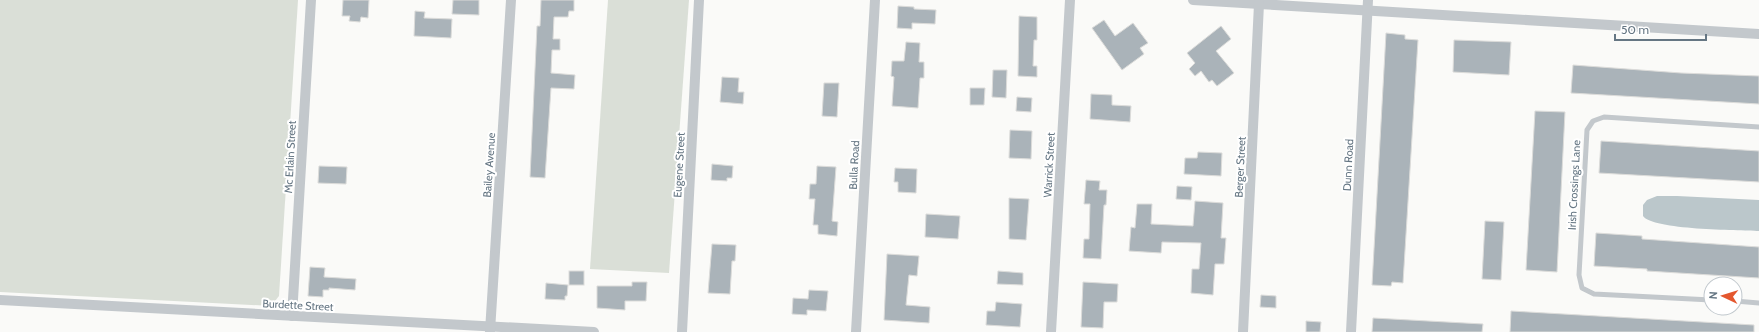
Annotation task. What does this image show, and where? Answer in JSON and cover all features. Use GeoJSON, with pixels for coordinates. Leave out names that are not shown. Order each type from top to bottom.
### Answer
{"type":"FeatureCollection","features":[{"type":"Feature","properties":{"kind":"street","name":"Mc Erlain Street"},"geometry":{"type":"LineString","coordinates":[[292,316],[311,0]]}},
{"type":"Feature","properties":{"kind":"street","name":"Bailey Avenue"},"geometry":{"type":"LineString","coordinates":[[491,329],[511,0]]}},
{"type":"Feature","properties":{"kind":"street","name":"Eugene Street"},"geometry":{"type":"LineString","coordinates":[[682,332],[699,0]]}},
{"type":"Feature","properties":{"kind":"street","name":"Bulla Road"},"geometry":{"type":"LineString","coordinates":[[856,332],[875,0]]}},
{"type":"Feature","properties":{"kind":"street","name":"Warrick Street"},"geometry":{"type":"LineString","coordinates":[[1051,332],[1070,0]]}},
{"type":"Feature","properties":{"kind":"street"},"geometry":{"type":"LineString","coordinates":[[1193,0],[1259,4],[1368,5],[1759,34]]}},
{"type":"Feature","properties":{"kind":"street","name":"Berger Street"},"geometry":{"type":"LineString","coordinates":[[1243,332],[1259,4]]}},
{"type":"Feature","properties":{"kind":"street","name":"Dunn Road"},"geometry":{"type":"LineString","coordinates":[[1351,332],[1368,5]]}},
{"type":"Feature","properties":{"kind":"street","name":"Burdette Street"},"geometry":{"type":"LineString","coordinates":[[0,300],[292,316],[491,329],[594,332]]}},
{"type":"Feature","properties":{"kind":"lane","name":"Irish Crossings Lane"},"geometry":{"type":"LineString","coordinates":[[1703,300],[1594,294],[1582,288],[1579,275],[1587,130],[1593,121],[1604,117],[1759,127]]}},
{"type":"Feature","properties":{"kind":"lane"},"geometry":{"type":"LineString","coordinates":[[1743,301],[1759,302]]}},
{"type":"Feature","properties":{"kind":"shaded area"},"geometry":{"type":"Polygon","coordinates":[[[0,0],[298,0],[279,296],[271,306],[0,292],[0,0]]]}},
{"type":"Feature","properties":{"kind":"shaded area"},"geometry":{"type":"Polygon","coordinates":[[[608,0],[689,0],[669,273],[590,269],[608,0]]]}},
{"type":"Feature","properties":{"kind":"shaded area"},"geometry":{"type":"Polygon","coordinates":[[[1657,196],[1759,200],[1759,231],[1678,227],[1650,221],[1643,216],[1643,205],[1647,200],[1657,196]]]}},
{"type":"Feature","properties":{"kind":"building"},"geometry":{"type":"Polygon","coordinates":[[[343,0],[369,0],[368,18],[361,17],[360,22],[349,21],[350,16],[342,16],[343,0]]]}},
{"type":"Feature","properties":{"kind":"building"},"geometry":{"type":"Polygon","coordinates":[[[453,0],[479,0],[479,15],[452,14],[453,0]]]}},
{"type":"Feature","properties":{"kind":"building"},"geometry":{"type":"Polygon","coordinates":[[[541,0],[574,0],[574,11],[569,11],[568,17],[554,17],[553,39],[560,39],[560,50],[552,50],[551,73],[575,75],[574,89],[551,88],[545,178],[530,177],[537,26],[540,26],[541,0]]]}},
{"type":"Feature","properties":{"kind":"building"},"geometry":{"type":"Polygon","coordinates":[[[898,6],[914,7],[914,9],[936,10],[935,24],[912,23],[912,29],[897,28],[898,6]]]}},
{"type":"Feature","properties":{"kind":"building"},"geometry":{"type":"Polygon","coordinates":[[[415,11],[425,12],[424,18],[452,19],[451,38],[414,36],[415,11]]]}},
{"type":"Feature","properties":{"kind":"building"},"geometry":{"type":"Polygon","coordinates":[[[1019,16],[1037,17],[1037,40],[1034,40],[1033,66],[1037,66],[1037,77],[1018,76],[1019,16]]]}},
{"type":"Feature","properties":{"kind":"building"},"geometry":{"type":"Polygon","coordinates":[[[1104,20],[1115,36],[1133,23],[1148,43],[1140,48],[1144,54],[1122,70],[1092,28],[1104,20]]]}},
{"type":"Feature","properties":{"kind":"building"},"geometry":{"type":"Polygon","coordinates":[[[1221,26],[1231,39],[1216,51],[1234,73],[1217,86],[1212,80],[1209,82],[1201,71],[1195,76],[1189,69],[1195,63],[1187,53],[1221,26]]]}},
{"type":"Feature","properties":{"kind":"building"},"geometry":{"type":"Polygon","coordinates":[[[1386,33],[1405,35],[1405,39],[1418,40],[1403,283],[1392,282],[1391,286],[1372,285],[1386,33]]]}},
{"type":"Feature","properties":{"kind":"building"},"geometry":{"type":"Polygon","coordinates":[[[1454,40],[1511,42],[1509,75],[1453,72],[1454,40]]]}},
{"type":"Feature","properties":{"kind":"building"},"geometry":{"type":"Polygon","coordinates":[[[906,42],[920,43],[919,62],[924,62],[924,78],[920,78],[918,108],[892,106],[894,77],[891,76],[892,61],[904,61],[906,42]]]}},
{"type":"Feature","properties":{"kind":"building"},"geometry":{"type":"Polygon","coordinates":[[[1573,65],[1681,73],[1759,76],[1759,104],[1571,93],[1573,65]]]}},
{"type":"Feature","properties":{"kind":"building"},"geometry":{"type":"Polygon","coordinates":[[[993,70],[1007,70],[1006,98],[992,97],[993,70]]]}},
{"type":"Feature","properties":{"kind":"building"},"geometry":{"type":"Polygon","coordinates":[[[722,77],[739,78],[738,92],[744,92],[743,104],[720,102],[722,77]]]}},
{"type":"Feature","properties":{"kind":"building"},"geometry":{"type":"Polygon","coordinates":[[[824,83],[839,83],[837,117],[822,116],[824,83]]]}},
{"type":"Feature","properties":{"kind":"building"},"geometry":{"type":"Polygon","coordinates":[[[970,88],[985,88],[984,105],[970,105],[970,88]]]}},
{"type":"Feature","properties":{"kind":"building"},"geometry":{"type":"Polygon","coordinates":[[[1091,94],[1112,95],[1112,105],[1131,106],[1130,122],[1090,119],[1091,94]]]}},
{"type":"Feature","properties":{"kind":"building"},"geometry":{"type":"Polygon","coordinates":[[[1017,97],[1032,98],[1031,112],[1016,111],[1017,97]]]}},
{"type":"Feature","properties":{"kind":"building"},"geometry":{"type":"Polygon","coordinates":[[[1535,111],[1565,112],[1557,272],[1526,270],[1535,111]]]}},
{"type":"Feature","properties":{"kind":"building"},"geometry":{"type":"Polygon","coordinates":[[[1010,130],[1032,131],[1031,159],[1009,158],[1010,130]]]}},
{"type":"Feature","properties":{"kind":"building"},"geometry":{"type":"Polygon","coordinates":[[[1601,141],[1759,151],[1759,182],[1599,173],[1601,141]]]}},
{"type":"Feature","properties":{"kind":"building"},"geometry":{"type":"Polygon","coordinates":[[[1198,152],[1222,153],[1221,176],[1184,174],[1185,158],[1197,158],[1198,152]]]}},
{"type":"Feature","properties":{"kind":"building"},"geometry":{"type":"Polygon","coordinates":[[[712,164],[733,166],[732,178],[727,178],[727,181],[711,180],[712,164]]]}},
{"type":"Feature","properties":{"kind":"building"},"geometry":{"type":"Polygon","coordinates":[[[319,166],[347,167],[346,184],[318,183],[319,166]]]}},
{"type":"Feature","properties":{"kind":"building"},"geometry":{"type":"Polygon","coordinates":[[[817,166],[836,167],[832,221],[838,222],[837,236],[818,234],[818,225],[813,225],[815,199],[809,199],[810,184],[816,184],[817,166]]]}},
{"type":"Feature","properties":{"kind":"building"},"geometry":{"type":"Polygon","coordinates":[[[895,168],[917,169],[916,193],[898,192],[898,182],[894,182],[895,168]]]}},
{"type":"Feature","properties":{"kind":"building"},"geometry":{"type":"Polygon","coordinates":[[[1086,180],[1100,181],[1099,190],[1107,190],[1106,205],[1104,205],[1101,259],[1083,258],[1084,239],[1089,239],[1090,204],[1084,204],[1086,180]]]}},
{"type":"Feature","properties":{"kind":"building"},"geometry":{"type":"Polygon","coordinates":[[[1177,186],[1192,187],[1191,200],[1176,199],[1177,186]]]}},
{"type":"Feature","properties":{"kind":"building"},"geometry":{"type":"Polygon","coordinates":[[[1009,198],[1029,199],[1026,240],[1009,239],[1009,198]]]}},
{"type":"Feature","properties":{"kind":"building"},"geometry":{"type":"Polygon","coordinates":[[[1195,201],[1223,203],[1221,238],[1226,238],[1224,264],[1215,264],[1213,295],[1191,293],[1192,269],[1199,269],[1201,243],[1162,242],[1161,253],[1129,251],[1131,227],[1135,228],[1137,204],[1152,204],[1151,224],[1193,226],[1195,201]]]}},
{"type":"Feature","properties":{"kind":"building"},"geometry":{"type":"Polygon","coordinates":[[[926,214],[960,216],[958,239],[925,237],[926,214]]]}},
{"type":"Feature","properties":{"kind":"building"},"geometry":{"type":"Polygon","coordinates":[[[1485,221],[1504,222],[1501,280],[1482,279],[1485,221]]]}},
{"type":"Feature","properties":{"kind":"building"},"geometry":{"type":"Polygon","coordinates":[[[1596,233],[1642,236],[1642,239],[1759,247],[1759,278],[1594,266],[1596,233]]]}},
{"type":"Feature","properties":{"kind":"building"},"geometry":{"type":"Polygon","coordinates":[[[712,244],[736,245],[735,261],[732,261],[730,294],[708,293],[712,244]]]}},
{"type":"Feature","properties":{"kind":"building"},"geometry":{"type":"Polygon","coordinates":[[[887,254],[919,256],[917,276],[909,275],[906,305],[930,307],[929,323],[884,320],[887,254]]]}},
{"type":"Feature","properties":{"kind":"building"},"geometry":{"type":"Polygon","coordinates":[[[310,267],[325,268],[324,277],[356,279],[355,290],[329,288],[329,290],[323,290],[323,297],[308,296],[310,267]]]}},
{"type":"Feature","properties":{"kind":"building"},"geometry":{"type":"Polygon","coordinates":[[[569,271],[584,271],[584,285],[569,285],[569,271]]]}},
{"type":"Feature","properties":{"kind":"building"},"geometry":{"type":"Polygon","coordinates":[[[998,271],[1023,273],[1023,285],[997,284],[998,271]]]}},
{"type":"Feature","properties":{"kind":"building"},"geometry":{"type":"Polygon","coordinates":[[[632,282],[647,282],[646,301],[625,301],[625,310],[597,308],[597,286],[632,286],[632,282]]]}},
{"type":"Feature","properties":{"kind":"building"},"geometry":{"type":"Polygon","coordinates":[[[1083,282],[1118,284],[1117,302],[1104,302],[1103,328],[1081,327],[1083,282]]]}},
{"type":"Feature","properties":{"kind":"building"},"geometry":{"type":"Polygon","coordinates":[[[546,283],[568,285],[565,300],[545,299],[546,283]]]}},
{"type":"Feature","properties":{"kind":"building"},"geometry":{"type":"Polygon","coordinates":[[[809,290],[828,291],[826,311],[807,310],[807,315],[792,314],[793,298],[808,299],[809,290]]]}},
{"type":"Feature","properties":{"kind":"building"},"geometry":{"type":"Polygon","coordinates":[[[1261,295],[1276,296],[1276,308],[1260,307],[1261,295]]]}},
{"type":"Feature","properties":{"kind":"building"},"geometry":{"type":"Polygon","coordinates":[[[996,302],[1022,304],[1020,327],[986,325],[987,311],[995,311],[996,302]]]}},
{"type":"Feature","properties":{"kind":"building"},"geometry":{"type":"Polygon","coordinates":[[[1511,311],[1754,325],[1754,332],[1510,332],[1511,311]]]}},
{"type":"Feature","properties":{"kind":"building"},"geometry":{"type":"Polygon","coordinates":[[[1373,318],[1483,324],[1482,332],[1372,332],[1373,318]]]}},
{"type":"Feature","properties":{"kind":"building"},"geometry":{"type":"Polygon","coordinates":[[[1306,321],[1321,322],[1320,332],[1306,332],[1306,321]]]}}]}
